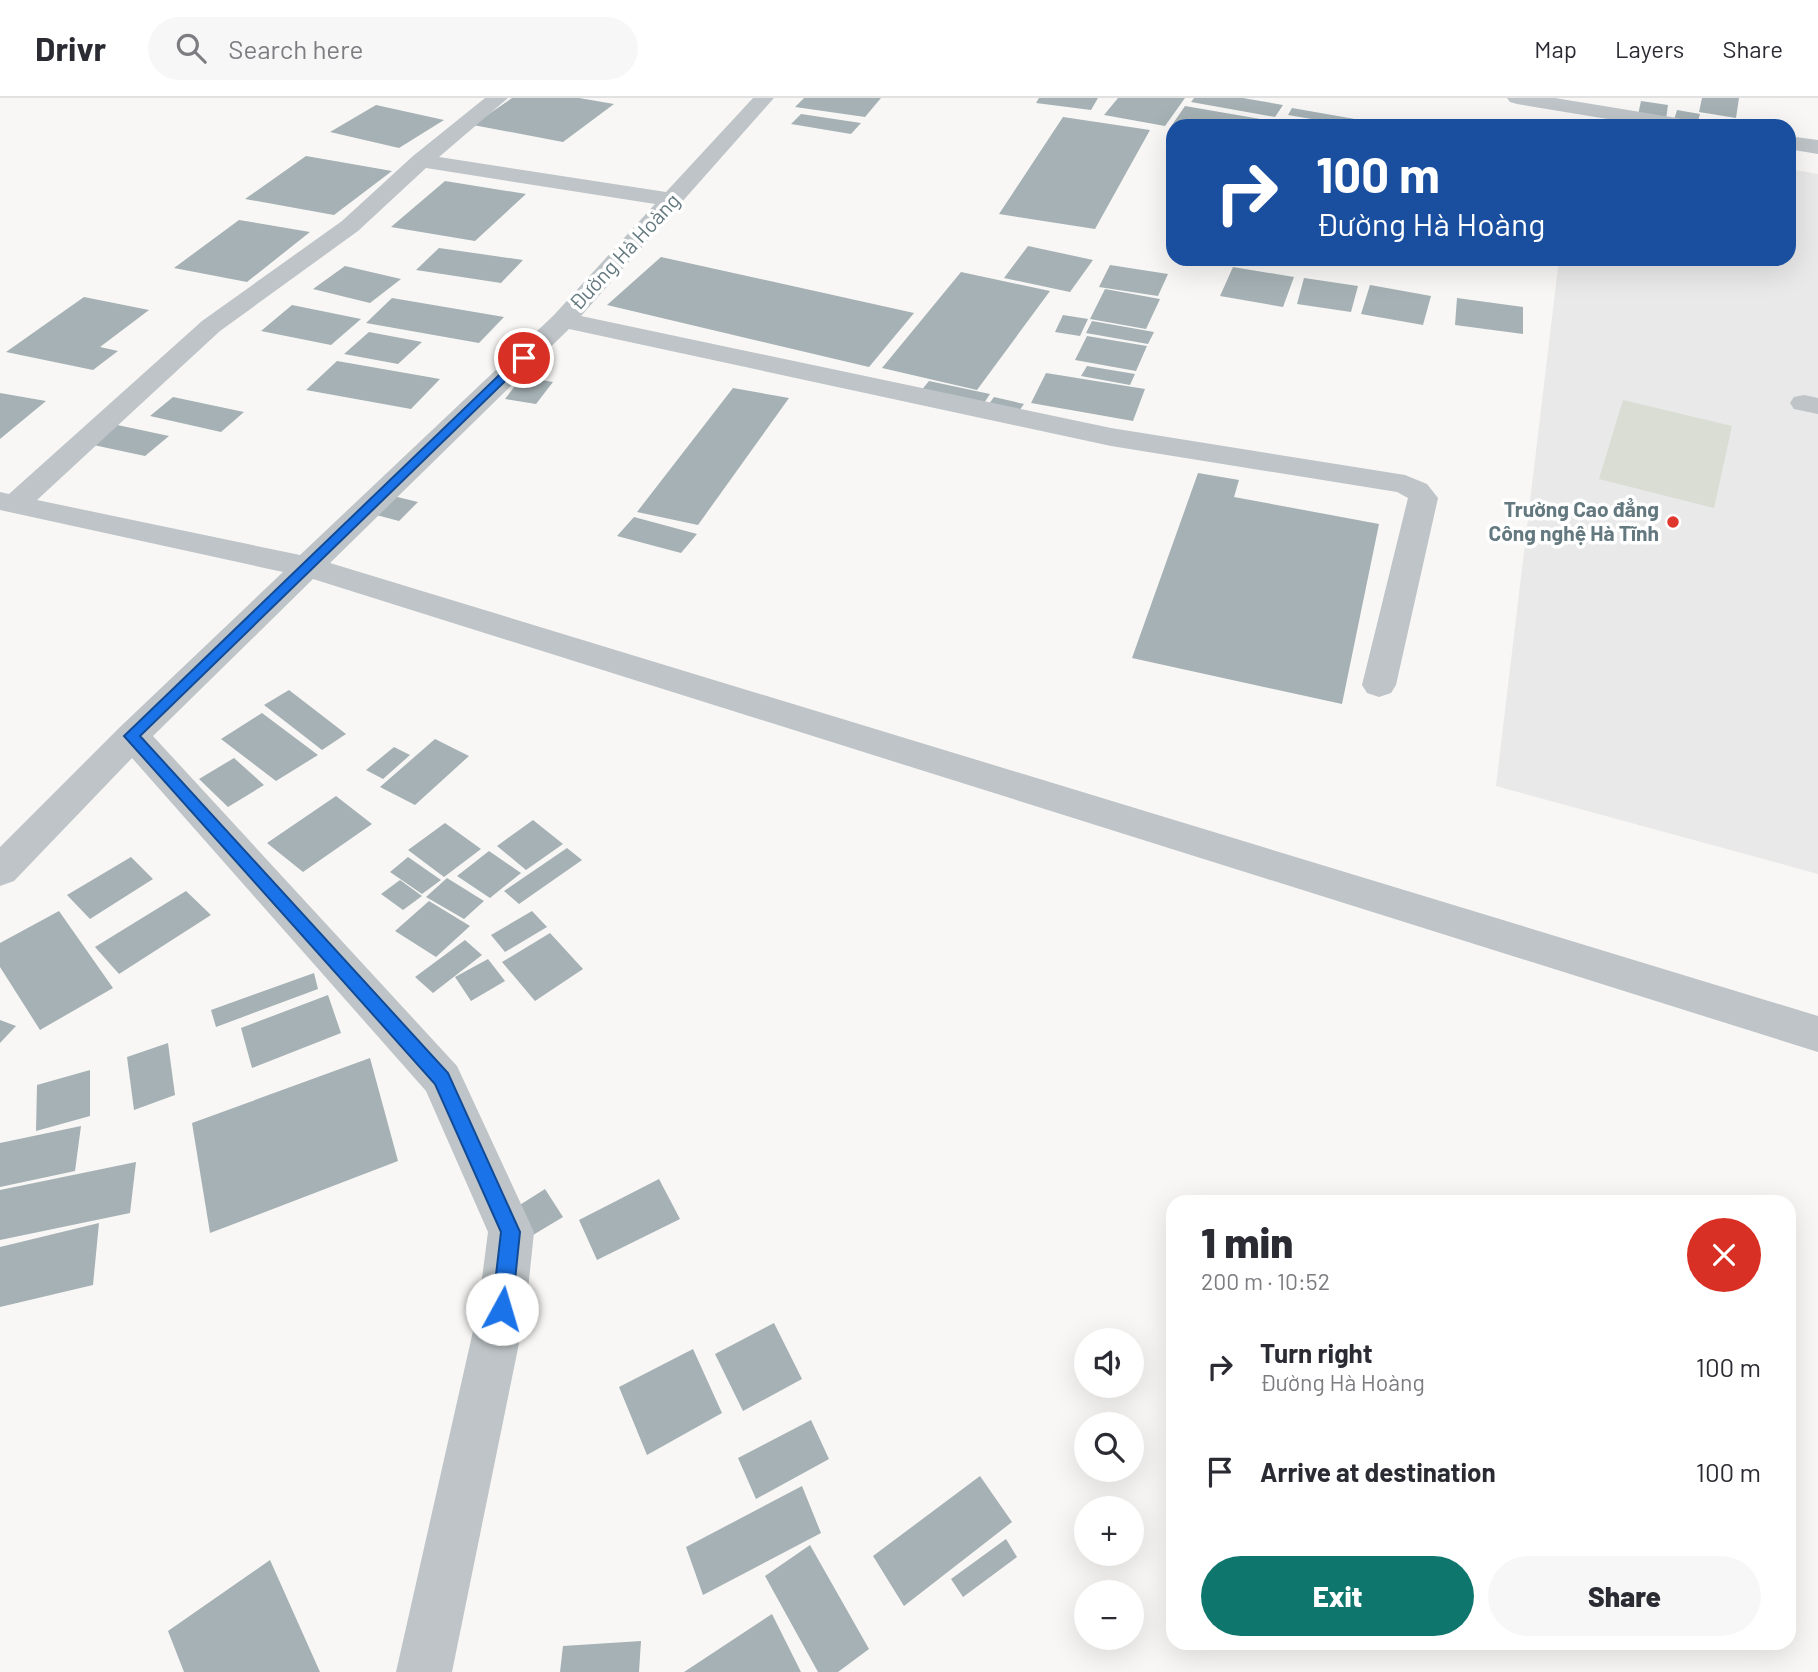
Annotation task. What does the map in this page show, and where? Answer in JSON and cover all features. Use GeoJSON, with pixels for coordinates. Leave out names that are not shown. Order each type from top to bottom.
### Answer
{"type":"FeatureCollection","features":[{"type":"Feature","properties":{"kind":"street"},"geometry":{"type":"LineString","coordinates":[[8,502],[211,326],[350,226],[421,160],[498,98]]}},
{"type":"Feature","properties":{"kind":"street","name":"Đường Hà Hoàng"},"geometry":{"type":"LineString","coordinates":[[0,871],[132,736],[563,320],[764,98]]}},
{"type":"Feature","properties":{"kind":"street"},"geometry":{"type":"LineString","coordinates":[[1517,98],[1608,105],[1662,119]]}},
{"type":"Feature","properties":{"kind":"street"},"geometry":{"type":"LineString","coordinates":[[1796,143],[1818,147]]}},
{"type":"Feature","properties":{"kind":"street"},"geometry":{"type":"LineString","coordinates":[[421,160],[674,200]]}},
{"type":"Feature","properties":{"kind":"street"},"geometry":{"type":"LineString","coordinates":[[563,320],[1111,437],[1405,484],[1417,490],[1423,498],[1379,685]]}},
{"type":"Feature","properties":{"kind":"street"},"geometry":{"type":"LineString","coordinates":[[8,502],[308,567],[1818,1034]]}},
{"type":"Feature","properties":{"kind":"street"},"geometry":{"type":"LineString","coordinates":[[132,736],[442,1079],[511,1232],[502,1309],[424,1672]]}},
{"type":"Feature","properties":{"kind":"shaded area","name":"Trường Cao đẳng Công nghệ Hà Tĩnh"},"geometry":{"type":"Polygon","coordinates":[[[1796,170],[1818,174],[1818,874],[1496,786],[1558,266],[1796,266],[1796,170]]]}},
{"type":"Feature","properties":{"kind":"shaded area"},"geometry":{"type":"Polygon","coordinates":[[[1623,400],[1732,426],[1714,508],[1599,479],[1623,400]]]}},
{"type":"Feature","properties":{"kind":"building"},"geometry":{"type":"Polygon","coordinates":[[[512,98],[579,98],[614,104],[563,142],[473,125],[512,98]]]}},
{"type":"Feature","properties":{"kind":"building"},"geometry":{"type":"Polygon","coordinates":[[[804,98],[881,98],[865,117],[795,107],[804,98]]]}},
{"type":"Feature","properties":{"kind":"building"},"geometry":{"type":"Polygon","coordinates":[[[1039,98],[1098,98],[1091,110],[1036,103],[1039,98]]]}},
{"type":"Feature","properties":{"kind":"building"},"geometry":{"type":"Polygon","coordinates":[[[1118,98],[1185,98],[1170,119],[1166,119],[1165,126],[1104,115],[1118,98]]]}},
{"type":"Feature","properties":{"kind":"building"},"geometry":{"type":"Polygon","coordinates":[[[1194,98],[1243,98],[1283,105],[1275,117],[1191,102],[1194,98]]]}},
{"type":"Feature","properties":{"kind":"building"},"geometry":{"type":"Polygon","coordinates":[[[1702,98],[1739,98],[1736,118],[1699,112],[1702,98]]]}},
{"type":"Feature","properties":{"kind":"building"},"geometry":{"type":"Polygon","coordinates":[[[1641,101],[1668,105],[1666,119],[1638,115],[1641,101]]]}},
{"type":"Feature","properties":{"kind":"building"},"geometry":{"type":"Polygon","coordinates":[[[376,105],[444,120],[399,148],[330,132],[376,105]]]}},
{"type":"Feature","properties":{"kind":"building"},"geometry":{"type":"Polygon","coordinates":[[[1185,106],[1260,119],[1176,119],[1185,106]]]}},
{"type":"Feature","properties":{"kind":"building"},"geometry":{"type":"Polygon","coordinates":[[[1292,108],[1355,119],[1312,119],[1288,115],[1292,108]]]}},
{"type":"Feature","properties":{"kind":"building"},"geometry":{"type":"Polygon","coordinates":[[[1677,110],[1700,114],[1699,119],[1674,119],[1677,110]]]}},
{"type":"Feature","properties":{"kind":"building"},"geometry":{"type":"Polygon","coordinates":[[[801,114],[861,123],[851,134],[791,124],[801,114]]]}},
{"type":"Feature","properties":{"kind":"building"},"geometry":{"type":"Polygon","coordinates":[[[1063,117],[1150,130],[1095,229],[999,214],[1063,117]]]}},
{"type":"Feature","properties":{"kind":"building"},"geometry":{"type":"Polygon","coordinates":[[[306,156],[392,171],[334,215],[245,199],[306,156]]]}},
{"type":"Feature","properties":{"kind":"building"},"geometry":{"type":"Polygon","coordinates":[[[445,181],[526,194],[475,241],[391,227],[445,181]]]}},
{"type":"Feature","properties":{"kind":"building"},"geometry":{"type":"Polygon","coordinates":[[[239,220],[310,232],[247,282],[174,268],[239,220]]]}},
{"type":"Feature","properties":{"kind":"building"},"geometry":{"type":"Polygon","coordinates":[[[1028,246],[1093,260],[1070,292],[1004,278],[1028,246]]]}},
{"type":"Feature","properties":{"kind":"building"},"geometry":{"type":"Polygon","coordinates":[[[439,248],[523,260],[501,283],[416,270],[439,248]]]}},
{"type":"Feature","properties":{"kind":"building"},"geometry":{"type":"Polygon","coordinates":[[[661,257],[914,313],[869,367],[607,305],[661,257]]]}},
{"type":"Feature","properties":{"kind":"building"},"geometry":{"type":"Polygon","coordinates":[[[1110,265],[1168,274],[1158,296],[1099,287],[1110,265]]]}},
{"type":"Feature","properties":{"kind":"building"},"geometry":{"type":"Polygon","coordinates":[[[345,266],[401,279],[370,303],[313,289],[345,266]]]}},
{"type":"Feature","properties":{"kind":"building"},"geometry":{"type":"Polygon","coordinates":[[[1233,267],[1294,277],[1283,307],[1220,296],[1233,267]]]}},
{"type":"Feature","properties":{"kind":"building"},"geometry":{"type":"Polygon","coordinates":[[[961,272],[1050,291],[977,390],[882,368],[961,272]]]}},
{"type":"Feature","properties":{"kind":"building"},"geometry":{"type":"Polygon","coordinates":[[[1304,278],[1358,286],[1351,312],[1297,304],[1304,278]]]}},
{"type":"Feature","properties":{"kind":"building"},"geometry":{"type":"Polygon","coordinates":[[[1370,285],[1431,296],[1423,325],[1361,314],[1370,285]]]}},
{"type":"Feature","properties":{"kind":"building"},"geometry":{"type":"Polygon","coordinates":[[[1105,289],[1160,299],[1146,329],[1090,319],[1105,289]]]}},
{"type":"Feature","properties":{"kind":"building"},"geometry":{"type":"Polygon","coordinates":[[[84,297],[149,310],[100,347],[118,351],[93,370],[6,352],[84,297]]]}},
{"type":"Feature","properties":{"kind":"building"},"geometry":{"type":"Polygon","coordinates":[[[392,298],[504,317],[479,343],[366,323],[392,298]]]}},
{"type":"Feature","properties":{"kind":"building"},"geometry":{"type":"Polygon","coordinates":[[[1457,298],[1523,307],[1523,334],[1455,325],[1457,298]]]}},
{"type":"Feature","properties":{"kind":"building"},"geometry":{"type":"Polygon","coordinates":[[[292,305],[361,319],[331,345],[261,331],[292,305]]]}},
{"type":"Feature","properties":{"kind":"building"},"geometry":{"type":"Polygon","coordinates":[[[1063,315],[1088,319],[1080,336],[1055,332],[1063,315]]]}},
{"type":"Feature","properties":{"kind":"building"},"geometry":{"type":"Polygon","coordinates":[[[1092,321],[1154,332],[1148,344],[1086,333],[1092,321]]]}},
{"type":"Feature","properties":{"kind":"building"},"geometry":{"type":"Polygon","coordinates":[[[369,332],[422,342],[398,364],[344,354],[369,332]]]}},
{"type":"Feature","properties":{"kind":"building"},"geometry":{"type":"Polygon","coordinates":[[[1087,336],[1147,346],[1136,371],[1075,360],[1087,336]]]}},
{"type":"Feature","properties":{"kind":"building"},"geometry":{"type":"Polygon","coordinates":[[[337,361],[440,379],[411,409],[306,390],[337,361]]]}},
{"type":"Feature","properties":{"kind":"building"},"geometry":{"type":"Polygon","coordinates":[[[1087,366],[1135,374],[1130,385],[1081,376],[1087,366]]]}},
{"type":"Feature","properties":{"kind":"building"},"geometry":{"type":"Polygon","coordinates":[[[1046,373],[1145,389],[1133,421],[1031,403],[1046,373]]]}},
{"type":"Feature","properties":{"kind":"building"},"geometry":{"type":"Polygon","coordinates":[[[522,377],[553,382],[536,404],[505,399],[522,377]]]}},
{"type":"Feature","properties":{"kind":"building"},"geometry":{"type":"Polygon","coordinates":[[[929,381],[990,394],[982,406],[920,392],[929,381]]]}},
{"type":"Feature","properties":{"kind":"building"},"geometry":{"type":"Polygon","coordinates":[[[733,388],[789,398],[698,525],[637,512],[733,388]]]}},
{"type":"Feature","properties":{"kind":"building"},"geometry":{"type":"Polygon","coordinates":[[[0,393],[46,401],[0,439],[0,393]]]}},
{"type":"Feature","properties":{"kind":"building"},"geometry":{"type":"Polygon","coordinates":[[[173,397],[244,412],[221,432],[150,416],[173,397]]]}},
{"type":"Feature","properties":{"kind":"building"},"geometry":{"type":"Polygon","coordinates":[[[994,397],[1024,404],[1016,415],[986,408],[994,397]]]}},
{"type":"Feature","properties":{"kind":"building"},"geometry":{"type":"Polygon","coordinates":[[[108,423],[169,436],[145,456],[84,443],[108,423]]]}},
{"type":"Feature","properties":{"kind":"building"},"geometry":{"type":"Polygon","coordinates":[[[1198,473],[1239,480],[1234,497],[1379,524],[1342,704],[1132,658],[1198,473]]]}},
{"type":"Feature","properties":{"kind":"building"},"geometry":{"type":"Polygon","coordinates":[[[385,494],[418,502],[399,521],[365,512],[385,494]]]}},
{"type":"Feature","properties":{"kind":"building"},"geometry":{"type":"Polygon","coordinates":[[[634,517],[697,534],[681,553],[617,536],[634,517]]]}},
{"type":"Feature","properties":{"kind":"building"},"geometry":{"type":"Polygon","coordinates":[[[289,690],[346,734],[322,750],[264,705],[289,690]]]}},
{"type":"Feature","properties":{"kind":"building"},"geometry":{"type":"Polygon","coordinates":[[[262,713],[318,755],[276,781],[221,739],[262,713]]]}},
{"type":"Feature","properties":{"kind":"building"},"geometry":{"type":"Polygon","coordinates":[[[435,739],[469,756],[415,805],[380,787],[435,739]]]}},
{"type":"Feature","properties":{"kind":"building"},"geometry":{"type":"Polygon","coordinates":[[[394,747],[410,755],[383,779],[366,770],[394,747]]]}},
{"type":"Feature","properties":{"kind":"building"},"geometry":{"type":"Polygon","coordinates":[[[234,758],[264,785],[228,807],[199,779],[234,758]]]}},
{"type":"Feature","properties":{"kind":"building"},"geometry":{"type":"Polygon","coordinates":[[[336,796],[372,824],[303,872],[267,843],[336,796]]]}},
{"type":"Feature","properties":{"kind":"building"},"geometry":{"type":"Polygon","coordinates":[[[533,820],[563,844],[526,870],[497,846],[533,820]]]}},
{"type":"Feature","properties":{"kind":"building"},"geometry":{"type":"Polygon","coordinates":[[[445,823],[481,849],[444,877],[408,850],[445,823]]]}},
{"type":"Feature","properties":{"kind":"building"},"geometry":{"type":"Polygon","coordinates":[[[567,848],[582,860],[519,904],[504,891],[567,848]]]}},
{"type":"Feature","properties":{"kind":"building"},"geometry":{"type":"Polygon","coordinates":[[[489,851],[521,873],[490,898],[457,876],[489,851]]]}},
{"type":"Feature","properties":{"kind":"building"},"geometry":{"type":"Polygon","coordinates":[[[131,857],[153,879],[90,919],[67,895],[131,857]]]}},
{"type":"Feature","properties":{"kind":"building"},"geometry":{"type":"Polygon","coordinates":[[[408,857],[441,880],[422,894],[390,872],[408,857]]]}},
{"type":"Feature","properties":{"kind":"building"},"geometry":{"type":"Polygon","coordinates":[[[447,878],[484,901],[464,919],[426,897],[447,878]]]}},
{"type":"Feature","properties":{"kind":"building"},"geometry":{"type":"Polygon","coordinates":[[[400,880],[422,896],[403,910],[381,894],[400,880]]]}},
{"type":"Feature","properties":{"kind":"building"},"geometry":{"type":"Polygon","coordinates":[[[186,891],[211,915],[119,974],[95,947],[186,891]]]}},
{"type":"Feature","properties":{"kind":"building"},"geometry":{"type":"Polygon","coordinates":[[[429,901],[470,926],[436,957],[395,931],[429,901]]]}},
{"type":"Feature","properties":{"kind":"building"},"geometry":{"type":"Polygon","coordinates":[[[59,911],[113,988],[40,1030],[0,967],[0,943],[59,911]]]}},
{"type":"Feature","properties":{"kind":"building"},"geometry":{"type":"Polygon","coordinates":[[[532,911],[547,927],[505,952],[491,935],[532,911]]]}},
{"type":"Feature","properties":{"kind":"building"},"geometry":{"type":"Polygon","coordinates":[[[550,933],[583,969],[535,1001],[502,962],[550,933]]]}},
{"type":"Feature","properties":{"kind":"building"},"geometry":{"type":"Polygon","coordinates":[[[465,940],[482,955],[433,993],[415,977],[465,940]]]}},
{"type":"Feature","properties":{"kind":"building"},"geometry":{"type":"Polygon","coordinates":[[[488,959],[505,981],[471,1001],[455,977],[488,959]]]}},
{"type":"Feature","properties":{"kind":"building"},"geometry":{"type":"Polygon","coordinates":[[[314,973],[318,989],[216,1027],[211,1010],[314,973]]]}},
{"type":"Feature","properties":{"kind":"building"},"geometry":{"type":"Polygon","coordinates":[[[328,995],[341,1033],[252,1068],[241,1028],[328,995]]]}},
{"type":"Feature","properties":{"kind":"building"},"geometry":{"type":"Polygon","coordinates":[[[0,1020],[16,1026],[0,1043],[0,1020]]]}},
{"type":"Feature","properties":{"kind":"building"},"geometry":{"type":"Polygon","coordinates":[[[168,1043],[175,1095],[134,1110],[127,1057],[168,1043]]]}},
{"type":"Feature","properties":{"kind":"building"},"geometry":{"type":"Polygon","coordinates":[[[370,1058],[398,1161],[210,1233],[192,1123],[370,1058]]]}},
{"type":"Feature","properties":{"kind":"building"},"geometry":{"type":"Polygon","coordinates":[[[90,1070],[90,1116],[36,1131],[37,1085],[90,1070]]]}},
{"type":"Feature","properties":{"kind":"building"},"geometry":{"type":"Polygon","coordinates":[[[81,1126],[75,1171],[0,1187],[0,1143],[81,1126]]]}},
{"type":"Feature","properties":{"kind":"building"},"geometry":{"type":"Polygon","coordinates":[[[136,1162],[130,1213],[0,1240],[0,1190],[136,1162]]]}},
{"type":"Feature","properties":{"kind":"building"},"geometry":{"type":"Polygon","coordinates":[[[659,1179],[680,1219],[597,1260],[579,1220],[659,1179]]]}},
{"type":"Feature","properties":{"kind":"building"},"geometry":{"type":"Polygon","coordinates":[[[545,1189],[563,1217],[533,1235],[515,1208],[545,1189]]]}},
{"type":"Feature","properties":{"kind":"building"},"geometry":{"type":"Polygon","coordinates":[[[99,1223],[93,1285],[0,1307],[0,1247],[99,1223]]]}},
{"type":"Feature","properties":{"kind":"building"},"geometry":{"type":"Polygon","coordinates":[[[774,1323],[802,1379],[743,1411],[715,1354],[774,1323]]]}},
{"type":"Feature","properties":{"kind":"building"},"geometry":{"type":"Polygon","coordinates":[[[693,1349],[722,1413],[647,1455],[619,1387],[693,1349]]]}},
{"type":"Feature","properties":{"kind":"building"},"geometry":{"type":"Polygon","coordinates":[[[811,1420],[829,1459],[756,1499],[738,1458],[811,1420]]]}},
{"type":"Feature","properties":{"kind":"building"},"geometry":{"type":"Polygon","coordinates":[[[980,1476],[1012,1522],[904,1606],[873,1556],[980,1476]]]}},
{"type":"Feature","properties":{"kind":"building"},"geometry":{"type":"Polygon","coordinates":[[[802,1486],[821,1533],[703,1595],[686,1547],[802,1486]]]}},
{"type":"Feature","properties":{"kind":"building"},"geometry":{"type":"Polygon","coordinates":[[[1006,1539],[1017,1557],[963,1597],[951,1579],[1006,1539]]]}},
{"type":"Feature","properties":{"kind":"building"},"geometry":{"type":"Polygon","coordinates":[[[810,1545],[869,1649],[838,1672],[818,1672],[765,1576],[810,1545]]]}},
{"type":"Feature","properties":{"kind":"building"},"geometry":{"type":"Polygon","coordinates":[[[270,1560],[320,1672],[184,1672],[168,1631],[270,1560]]]}},
{"type":"Feature","properties":{"kind":"building"},"geometry":{"type":"Polygon","coordinates":[[[772,1614],[801,1672],[684,1672],[772,1614]]]}},
{"type":"Feature","properties":{"kind":"building"},"geometry":{"type":"Polygon","coordinates":[[[641,1641],[639,1672],[560,1672],[563,1646],[641,1641]]]}},
{"type":"Feature","properties":{"kind":"place","name":"Trường Cao đẳng Công nghệ Hà Tĩnh"},"geometry":{"type":"Point","coordinates":[1673,522]}},
{"type":"Feature","properties":{"kind":"route"},"geometry":{"type":"LineString","coordinates":[[502,1309],[511,1232],[442,1079],[132,736],[524,358]]}}]}
